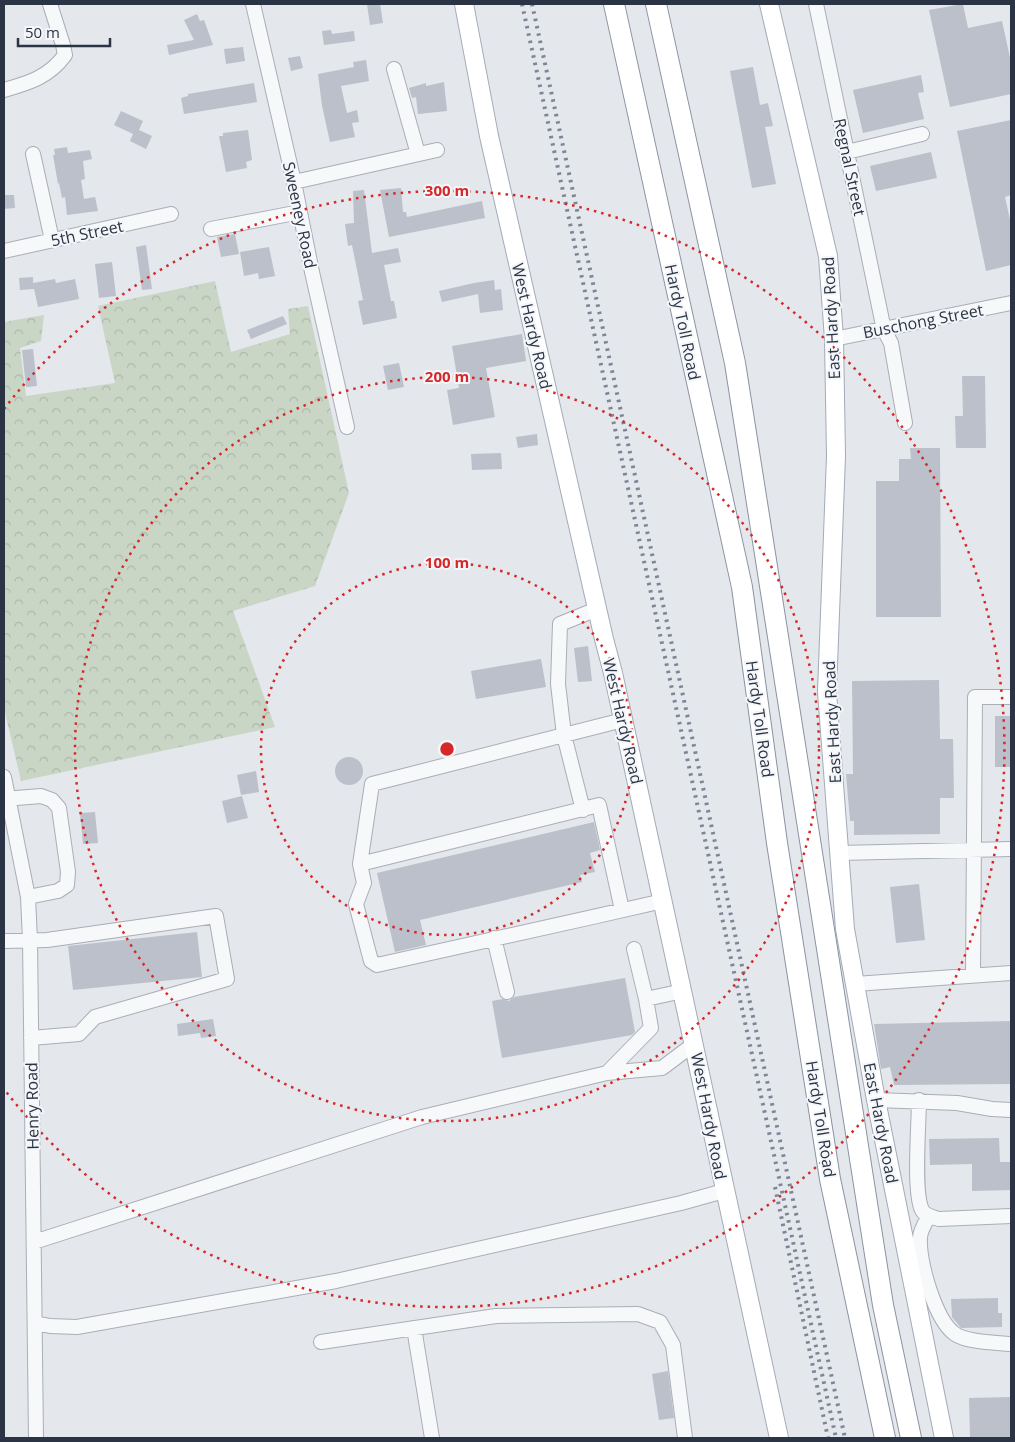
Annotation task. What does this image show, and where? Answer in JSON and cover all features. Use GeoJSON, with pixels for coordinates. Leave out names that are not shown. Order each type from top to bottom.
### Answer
{"type":"FeatureCollection","features":[{"type":"Feature","properties":{"kind":"highway","name":"Hardy Toll Road"},"geometry":{"type":"LineString","coordinates":[[614,4],[742,587],[777,843],[829,1170],[884,1438]]}},
{"type":"Feature","properties":{"kind":"highway","name":"Hardy Toll Road"},"geometry":{"type":"LineString","coordinates":[[656,4],[735,363],[881,1295],[911,1438]]}},
{"type":"Feature","properties":{"kind":"main road","name":"West Hardy Road"},"geometry":{"type":"LineString","coordinates":[[464,4],[489,136],[624,720],[683,990],[724,1191],[779,1438]]}},
{"type":"Feature","properties":{"kind":"main road","name":"East Hardy Road"},"geometry":{"type":"LineString","coordinates":[[769,4],[828,256],[834,338],[836,456],[827,692],[845,929],[876,1100],[944,1438]]}},
{"type":"Feature","properties":{"kind":"street"},"geometry":{"type":"LineString","coordinates":[[4,90],[29,82],[56,67],[65,55],[50,4]]}},
{"type":"Feature","properties":{"kind":"street","name":"Sweeney Road"},"geometry":{"type":"LineString","coordinates":[[253,4],[347,427]]}},
{"type":"Feature","properties":{"kind":"street","name":"Regnal Street"},"geometry":{"type":"LineString","coordinates":[[816,4],[884,330],[891,343],[905,424]]}},
{"type":"Feature","properties":{"kind":"street"},"geometry":{"type":"LineString","coordinates":[[394,69],[418,154]]}},
{"type":"Feature","properties":{"kind":"street"},"geometry":{"type":"LineString","coordinates":[[847,152],[922,134]]}},
{"type":"Feature","properties":{"kind":"street"},"geometry":{"type":"LineString","coordinates":[[294,182],[437,150]]}},
{"type":"Feature","properties":{"kind":"street"},"geometry":{"type":"LineString","coordinates":[[33,154],[52,240]]}},
{"type":"Feature","properties":{"kind":"street"},"geometry":{"type":"LineString","coordinates":[[211,229],[300,212]]}},
{"type":"Feature","properties":{"kind":"street","name":"5th Street"},"geometry":{"type":"LineString","coordinates":[[4,251],[171,214]]}},
{"type":"Feature","properties":{"kind":"street","name":"Buschong Street"},"geometry":{"type":"LineString","coordinates":[[834,338],[884,330],[1011,303]]}},
{"type":"Feature","properties":{"kind":"street"},"geometry":{"type":"LineString","coordinates":[[583,810],[564,735],[558,684],[560,624],[597,609]]}},
{"type":"Feature","properties":{"kind":"street"},"geometry":{"type":"LineString","coordinates":[[973,976],[975,697],[1011,697]]}},
{"type":"Feature","properties":{"kind":"street"},"geometry":{"type":"LineString","coordinates":[[624,720],[372,784],[360,864],[364,883],[356,904],[371,961],[377,965],[663,901]]}},
{"type":"Feature","properties":{"kind":"street","name":"Henry Road"},"geometry":{"type":"LineString","coordinates":[[4,777],[6,799],[28,897],[36,1438]]}},
{"type":"Feature","properties":{"kind":"street"},"geometry":{"type":"LineString","coordinates":[[6,799],[41,796],[52,800],[59,808],[68,872],[66,885],[58,891],[28,897]]}},
{"type":"Feature","properties":{"kind":"street"},"geometry":{"type":"LineString","coordinates":[[360,864],[598,805],[622,910]]}},
{"type":"Feature","properties":{"kind":"street"},"geometry":{"type":"LineString","coordinates":[[840,853],[1011,849]]}},
{"type":"Feature","properties":{"kind":"street"},"geometry":{"type":"LineString","coordinates":[[4,941],[48,940],[216,916],[227,979],[95,1017],[78,1034],[31,1038]]}},
{"type":"Feature","properties":{"kind":"street"},"geometry":{"type":"LineString","coordinates":[[494,938],[507,992]]}},
{"type":"Feature","properties":{"kind":"street"},"geometry":{"type":"LineString","coordinates":[[607,1074],[651,1028],[634,949]]}},
{"type":"Feature","properties":{"kind":"street"},"geometry":{"type":"LineString","coordinates":[[854,984],[1011,973]]}},
{"type":"Feature","properties":{"kind":"street"},"geometry":{"type":"LineString","coordinates":[[646,999],[683,990]]}},
{"type":"Feature","properties":{"kind":"street"},"geometry":{"type":"LineString","coordinates":[[34,1242],[422,1117],[607,1074],[662,1068],[694,1044]]}},
{"type":"Feature","properties":{"kind":"street"},"geometry":{"type":"LineString","coordinates":[[876,1100],[919,1100],[1011,1110]]}},
{"type":"Feature","properties":{"kind":"street"},"geometry":{"type":"LineString","coordinates":[[919,1100],[917,1173],[920,1202],[923,1211],[929,1216],[939,1219],[1011,1216]]}},
{"type":"Feature","properties":{"kind":"street"},"geometry":{"type":"LineString","coordinates":[[34,1323],[50,1326],[78,1327],[336,1281],[681,1203],[724,1191]]}},
{"type":"Feature","properties":{"kind":"street"},"geometry":{"type":"LineString","coordinates":[[929,1216],[922,1228],[920,1239],[921,1253],[930,1292],[940,1314],[955,1334],[976,1341],[1011,1344]]}},
{"type":"Feature","properties":{"kind":"street"},"geometry":{"type":"LineString","coordinates":[[321,1342],[496,1316],[638,1314],[660,1322],[673,1345],[685,1438]]}},
{"type":"Feature","properties":{"kind":"street"},"geometry":{"type":"LineString","coordinates":[[414,1328],[432,1438]]}},
{"type":"Feature","properties":{"kind":"green space"},"geometry":{"type":"Polygon","coordinates":[[[215,281],[231,352],[290,334],[288,309],[308,306],[349,493],[315,586],[233,611],[275,727],[21,781],[4,708],[4,322],[44,315],[41,341],[20,348],[26,396],[115,383],[98,306],[215,281]]]}},
{"type":"Feature","properties":{"kind":"building"},"geometry":{"type":"Polygon","coordinates":[[[367,4],[380,4],[383,23],[370,25],[367,4]]]}},
{"type":"Feature","properties":{"kind":"building"},"geometry":{"type":"Polygon","coordinates":[[[963,4],[968,28],[1002,21],[1011,62],[1011,94],[950,107],[929,10],[963,4]]]}},
{"type":"Feature","properties":{"kind":"building"},"geometry":{"type":"Polygon","coordinates":[[[197,14],[200,21],[204,20],[213,45],[169,55],[167,45],[194,40],[184,20],[197,14]]]}},
{"type":"Feature","properties":{"kind":"building"},"geometry":{"type":"Polygon","coordinates":[[[331,30],[332,34],[354,31],[355,41],[324,45],[322,31],[331,30]]]}},
{"type":"Feature","properties":{"kind":"building"},"geometry":{"type":"Polygon","coordinates":[[[243,47],[245,61],[226,64],[224,49],[243,47]]]}},
{"type":"Feature","properties":{"kind":"building"},"geometry":{"type":"Polygon","coordinates":[[[300,56],[303,68],[291,71],[288,58],[300,56]]]}},
{"type":"Feature","properties":{"kind":"building"},"geometry":{"type":"Polygon","coordinates":[[[366,60],[369,81],[341,86],[347,113],[357,110],[359,122],[352,123],[355,137],[330,142],[322,106],[318,74],[354,67],[353,62],[366,60]]]}},
{"type":"Feature","properties":{"kind":"building"},"geometry":{"type":"Polygon","coordinates":[[[753,67],[760,105],[768,103],[773,126],[765,127],[776,184],[752,188],[730,71],[753,67]]]}},
{"type":"Feature","properties":{"kind":"building"},"geometry":{"type":"Polygon","coordinates":[[[921,75],[924,92],[918,93],[924,119],[863,133],[853,90],[921,75]]]}},
{"type":"Feature","properties":{"kind":"building"},"geometry":{"type":"Polygon","coordinates":[[[444,82],[447,111],[418,114],[416,97],[412,98],[409,88],[426,83],[426,86],[444,82]]]}},
{"type":"Feature","properties":{"kind":"building"},"geometry":{"type":"Polygon","coordinates":[[[254,83],[257,102],[184,114],[181,98],[188,96],[188,94],[254,83]]]}},
{"type":"Feature","properties":{"kind":"building"},"geometry":{"type":"Polygon","coordinates":[[[121,111],[143,121],[139,130],[152,136],[146,149],[130,141],[133,134],[114,125],[121,111]]]}},
{"type":"Feature","properties":{"kind":"building"},"geometry":{"type":"Polygon","coordinates":[[[1011,120],[1011,195],[1005,197],[1011,224],[1011,265],[986,271],[957,131],[1011,120]]]}},
{"type":"Feature","properties":{"kind":"building"},"geometry":{"type":"Polygon","coordinates":[[[248,130],[252,160],[246,162],[247,168],[226,172],[219,136],[223,136],[223,133],[248,130]]]}},
{"type":"Feature","properties":{"kind":"building"},"geometry":{"type":"Polygon","coordinates":[[[67,147],[68,153],[90,150],[92,159],[83,161],[85,179],[81,180],[84,199],[95,197],[98,211],[67,215],[65,197],[62,198],[53,155],[55,155],[54,149],[67,147]]]}},
{"type":"Feature","properties":{"kind":"building"},"geometry":{"type":"Polygon","coordinates":[[[931,152],[937,178],[876,191],[870,166],[931,152]]]}},
{"type":"Feature","properties":{"kind":"building"},"geometry":{"type":"Polygon","coordinates":[[[401,188],[403,212],[406,212],[407,217],[482,201],[485,218],[389,237],[380,190],[401,188]]]}},
{"type":"Feature","properties":{"kind":"building"},"geometry":{"type":"Polygon","coordinates":[[[364,190],[372,253],[398,248],[401,262],[384,265],[391,301],[394,301],[397,318],[363,325],[358,301],[363,300],[352,245],[348,246],[345,224],[354,223],[353,191],[364,190]]]}},
{"type":"Feature","properties":{"kind":"building"},"geometry":{"type":"Polygon","coordinates":[[[4,195],[14,195],[15,208],[4,209],[4,195]]]}},
{"type":"Feature","properties":{"kind":"building"},"geometry":{"type":"Polygon","coordinates":[[[235,234],[239,254],[221,257],[217,237],[235,234]]]}},
{"type":"Feature","properties":{"kind":"building"},"geometry":{"type":"Polygon","coordinates":[[[146,245],[152,289],[142,290],[136,247],[146,245]]]}},
{"type":"Feature","properties":{"kind":"building"},"geometry":{"type":"Polygon","coordinates":[[[269,247],[275,276],[259,279],[258,273],[244,276],[240,252],[269,247]]]}},
{"type":"Feature","properties":{"kind":"building"},"geometry":{"type":"Polygon","coordinates":[[[112,262],[116,296],[99,298],[95,264],[112,262]]]}},
{"type":"Feature","properties":{"kind":"building"},"geometry":{"type":"Polygon","coordinates":[[[33,277],[33,283],[55,279],[56,283],[75,279],[79,299],[38,307],[33,284],[34,289],[20,290],[19,278],[33,277]]]}},
{"type":"Feature","properties":{"kind":"building"},"geometry":{"type":"Polygon","coordinates":[[[494,280],[495,290],[501,289],[503,310],[480,313],[478,294],[442,302],[439,291],[494,280]]]}},
{"type":"Feature","properties":{"kind":"building"},"geometry":{"type":"Polygon","coordinates":[[[283,316],[287,324],[251,339],[247,330],[283,316]]]}},
{"type":"Feature","properties":{"kind":"building"},"geometry":{"type":"Polygon","coordinates":[[[522,334],[526,361],[486,368],[495,417],[453,425],[447,390],[459,388],[452,346],[522,334]]]}},
{"type":"Feature","properties":{"kind":"building"},"geometry":{"type":"Polygon","coordinates":[[[33,349],[37,386],[26,387],[22,350],[33,349]]]}},
{"type":"Feature","properties":{"kind":"building"},"geometry":{"type":"Polygon","coordinates":[[[399,363],[404,387],[388,390],[383,366],[399,363]]]}},
{"type":"Feature","properties":{"kind":"building"},"geometry":{"type":"Polygon","coordinates":[[[962,376],[985,376],[986,448],[956,448],[955,416],[963,416],[962,376]]]}},
{"type":"Feature","properties":{"kind":"building"},"geometry":{"type":"Polygon","coordinates":[[[537,434],[538,445],[518,448],[516,437],[537,434]]]}},
{"type":"Feature","properties":{"kind":"building"},"geometry":{"type":"Polygon","coordinates":[[[910,448],[940,448],[941,617],[876,617],[876,481],[899,481],[899,459],[911,459],[910,448]]]}},
{"type":"Feature","properties":{"kind":"building"},"geometry":{"type":"Polygon","coordinates":[[[501,453],[502,469],[472,470],[471,454],[501,453]]]}},
{"type":"Feature","properties":{"kind":"building"},"geometry":{"type":"Polygon","coordinates":[[[588,646],[592,681],[578,682],[574,648],[588,646]]]}},
{"type":"Feature","properties":{"kind":"building"},"geometry":{"type":"Polygon","coordinates":[[[541,659],[546,687],[476,699],[471,671],[541,659]]]}},
{"type":"Feature","properties":{"kind":"building"},"geometry":{"type":"Polygon","coordinates":[[[939,680],[940,739],[953,739],[954,798],[940,798],[940,834],[854,835],[854,821],[850,821],[846,774],[853,774],[852,681],[939,680]]]}},
{"type":"Feature","properties":{"kind":"building"},"geometry":{"type":"Polygon","coordinates":[[[995,716],[1011,716],[1011,767],[995,767],[995,716]]]}},
{"type":"Feature","properties":{"kind":"building"},"geometry":{"type":"Polygon","coordinates":[[[349,757],[359,761],[363,771],[359,781],[349,785],[339,781],[335,771],[339,761],[349,757]]]}},
{"type":"Feature","properties":{"kind":"building"},"geometry":{"type":"Polygon","coordinates":[[[256,771],[259,792],[241,795],[237,775],[256,771]]]}},
{"type":"Feature","properties":{"kind":"building"},"geometry":{"type":"Polygon","coordinates":[[[242,796],[248,818],[227,823],[222,801],[242,796]]]}},
{"type":"Feature","properties":{"kind":"building"},"geometry":{"type":"Polygon","coordinates":[[[95,812],[98,843],[83,844],[80,813],[95,812]]]}},
{"type":"Feature","properties":{"kind":"building"},"geometry":{"type":"Polygon","coordinates":[[[594,822],[600,850],[590,853],[595,872],[580,875],[582,882],[420,920],[426,945],[395,952],[377,873],[594,822]]]}},
{"type":"Feature","properties":{"kind":"building"},"geometry":{"type":"Polygon","coordinates":[[[919,884],[925,940],[896,943],[890,887],[919,884]]]}},
{"type":"Feature","properties":{"kind":"building"},"geometry":{"type":"Polygon","coordinates":[[[197,932],[202,977],[73,990],[68,946],[197,932]]]}},
{"type":"Feature","properties":{"kind":"building"},"geometry":{"type":"Polygon","coordinates":[[[625,978],[635,1032],[632,1035],[502,1058],[492,1001],[503,999],[509,1001],[514,997],[625,978]]]}},
{"type":"Feature","properties":{"kind":"building"},"geometry":{"type":"Polygon","coordinates":[[[213,1019],[216,1036],[201,1038],[200,1033],[178,1036],[177,1024],[213,1019]]]}},
{"type":"Feature","properties":{"kind":"building"},"geometry":{"type":"Polygon","coordinates":[[[1011,1021],[1011,1084],[894,1085],[890,1067],[881,1069],[874,1024],[1011,1021]]]}},
{"type":"Feature","properties":{"kind":"building"},"geometry":{"type":"Polygon","coordinates":[[[999,1138],[1000,1162],[1011,1162],[1011,1190],[972,1191],[972,1164],[930,1165],[929,1139],[999,1138]]]}},
{"type":"Feature","properties":{"kind":"building"},"geometry":{"type":"Polygon","coordinates":[[[998,1298],[998,1313],[1002,1313],[1002,1327],[961,1328],[952,1317],[951,1299],[998,1298]]]}},
{"type":"Feature","properties":{"kind":"building"},"geometry":{"type":"Polygon","coordinates":[[[668,1371],[674,1418],[659,1420],[652,1374],[668,1371]]]}},
{"type":"Feature","properties":{"kind":"building"},"geometry":{"type":"Polygon","coordinates":[[[1011,1397],[1011,1438],[970,1438],[969,1398],[1011,1397]]]}},
{"type":"Feature","properties":{"kind":"railway"},"geometry":{"type":"LineString","coordinates":[[522,4],[836,1438]]}},
{"type":"Feature","properties":{"kind":"railway"},"geometry":{"type":"LineString","coordinates":[[532,4],[845,1438]]}},
{"type":"Feature","properties":{"kind":"railway"},"geometry":{"type":"LineString","coordinates":[[775,1187],[828,1438]]}}]}
